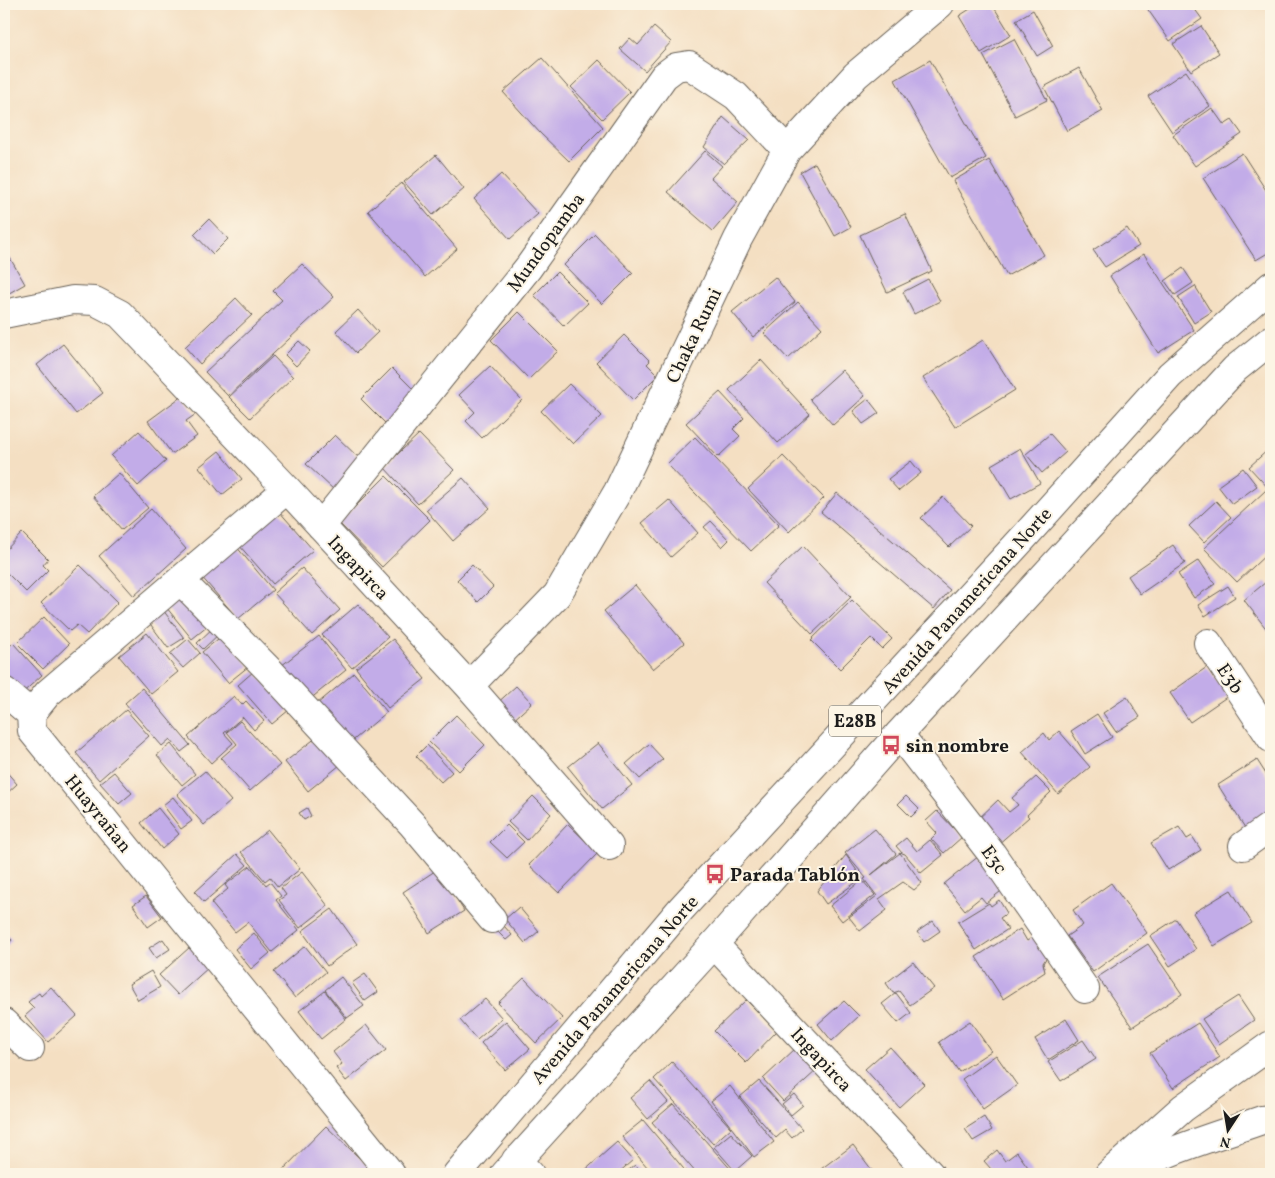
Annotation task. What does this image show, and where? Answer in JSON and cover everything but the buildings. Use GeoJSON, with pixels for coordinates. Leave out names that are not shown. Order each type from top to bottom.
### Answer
{"type":"FeatureCollection","features":[{"type":"Feature","properties":{"kind":"main road","name":"Chaka Rumi"},"geometry":{"type":"LineString","coordinates":[[469,686],[557,595],[562,587],[618,491],[738,239],[787,150],[856,74],[940,4]]}},
{"type":"Feature","properties":{"kind":"main road","name":"Mundopamba"},"geometry":{"type":"LineString","coordinates":[[321,526],[528,268],[664,76],[676,67],[689,65],[736,96],[787,150]]}},
{"type":"Feature","properties":{"kind":"main road","name":"Avenida Panamericana Norte"},"geometry":{"type":"LineString","coordinates":[[457,1174],[682,909],[1025,536],[1170,375],[1271,286]]}},
{"type":"Feature","properties":{"kind":"main road","name":"Ingapirca"},"geometry":{"type":"LineString","coordinates":[[4,314],[73,300],[95,301],[120,314],[287,489],[469,686],[610,846]]}},
{"type":"Feature","properties":{"kind":"main road","name":"E28B"},"geometry":{"type":"LineString","coordinates":[[517,1169],[899,734],[1235,369],[1271,340]]}},
{"type":"Feature","properties":{"kind":"main road"},"geometry":{"type":"LineString","coordinates":[[4,691],[31,714],[48,693],[287,489]]}},
{"type":"Feature","properties":{"kind":"main road"},"geometry":{"type":"LineString","coordinates":[[181,581],[268,669],[412,824],[492,919]]}},
{"type":"Feature","properties":{"kind":"main road","name":"E3b"},"geometry":{"type":"LineString","coordinates":[[1208,643],[1271,738]]}},
{"type":"Feature","properties":{"kind":"main road","name":"Huayrañan"},"geometry":{"type":"LineString","coordinates":[[31,714],[32,732],[391,1174]]}},
{"type":"Feature","properties":{"kind":"main road","name":"E3c"},"geometry":{"type":"LineString","coordinates":[[899,734],[992,854],[1085,989]]}},
{"type":"Feature","properties":{"kind":"main road"},"geometry":{"type":"LineString","coordinates":[[1243,846],[1271,826]]}},
{"type":"Feature","properties":{"kind":"main road","name":"Ingapirca"},"geometry":{"type":"LineString","coordinates":[[714,944],[930,1174]]}},
{"type":"Feature","properties":{"kind":"main road"},"geometry":{"type":"LineString","coordinates":[[4,1023],[30,1048]]}},
{"type":"Feature","properties":{"kind":"main road"},"geometry":{"type":"LineString","coordinates":[[1109,1174],[1183,1108],[1271,1046]]}},
{"type":"Feature","properties":{"kind":"main road"},"geometry":{"type":"LineString","coordinates":[[1124,1174],[1139,1166],[1207,1139],[1262,1120],[1271,1119]]}},
{"type":"Feature","properties":{"kind":"place","name":"sin nombre"},"geometry":{"type":"Point","coordinates":[891,745]}},
{"type":"Feature","properties":{"kind":"place","name":"Parada Tablón"},"geometry":{"type":"Point","coordinates":[715,874]}}]}
